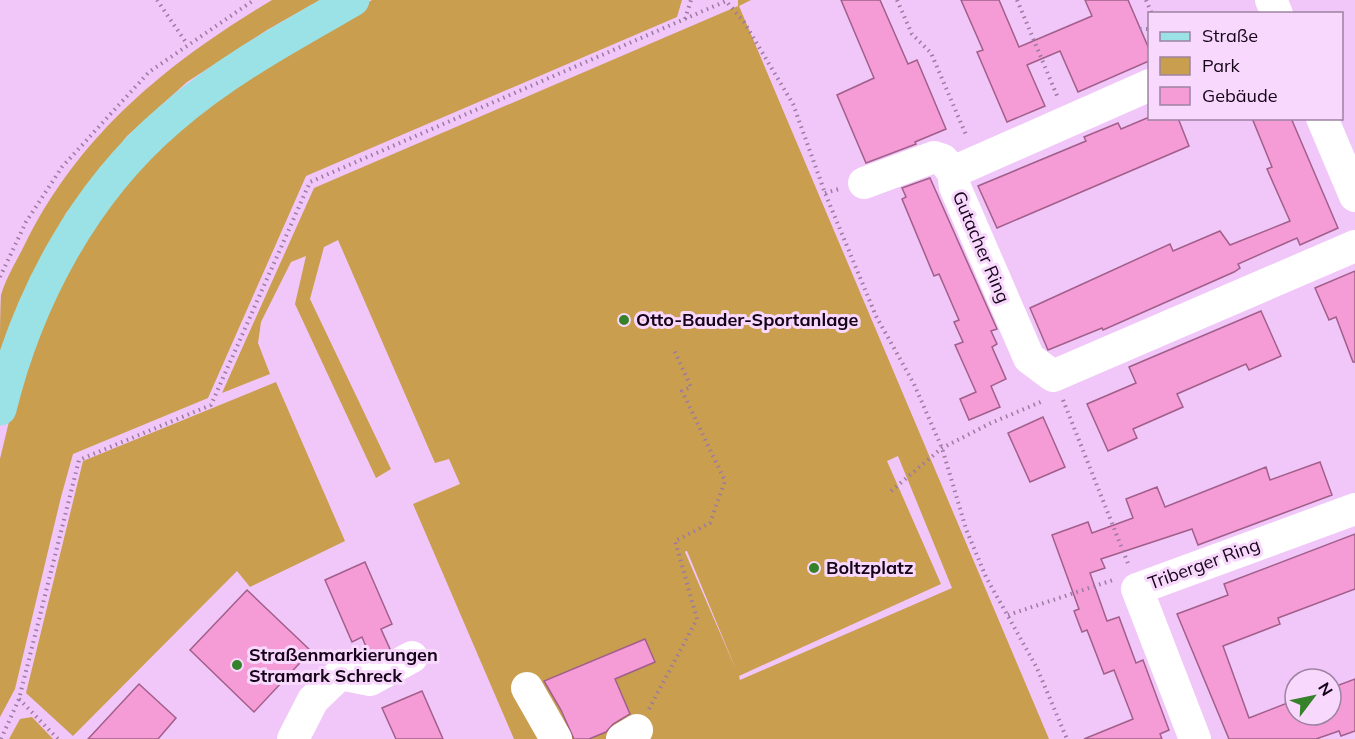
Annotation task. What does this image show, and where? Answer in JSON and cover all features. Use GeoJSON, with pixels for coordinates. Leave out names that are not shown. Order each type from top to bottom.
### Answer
{"type":"FeatureCollection","features":[{"type":"Feature","properties":{"kind":"main road"},"geometry":{"type":"LineString","coordinates":[[0,409],[10,367],[45,284],[72,234],[122,168],[168,120],[200,94],[292,34],[353,0]]}},
{"type":"Feature","properties":{"kind":"street"},"geometry":{"type":"LineString","coordinates":[[864,183],[934,157],[965,166],[1148,85]]}},
{"type":"Feature","properties":{"kind":"street"},"geometry":{"type":"LineString","coordinates":[[1323,120],[1355,196]]}},
{"type":"Feature","properties":{"kind":"street","name":"Gutacher Ring"},"geometry":{"type":"LineString","coordinates":[[965,166],[955,187],[1029,358],[1057,385]]}},
{"type":"Feature","properties":{"kind":"street"},"geometry":{"type":"LineString","coordinates":[[1057,385],[1355,246]]}},
{"type":"Feature","properties":{"kind":"street","name":"Triberger Ring"},"geometry":{"type":"LineString","coordinates":[[1195,739],[1134,581],[1355,509]]}},
{"type":"Feature","properties":{"kind":"street"},"geometry":{"type":"LineString","coordinates":[[293,739],[313,700],[340,675],[370,680],[412,657]]}},
{"type":"Feature","properties":{"kind":"street"},"geometry":{"type":"LineString","coordinates":[[527,688],[556,739]]}},
{"type":"Feature","properties":{"kind":"path"},"geometry":{"type":"LineString","coordinates":[[157,0],[187,44]]}},
{"type":"Feature","properties":{"kind":"path"},"geometry":{"type":"LineString","coordinates":[[0,277],[26,222],[62,167],[149,72],[254,0]]}},
{"type":"Feature","properties":{"kind":"path"},"geometry":{"type":"LineString","coordinates":[[685,19],[691,0]]}},
{"type":"Feature","properties":{"kind":"path"},"geometry":{"type":"LineString","coordinates":[[897,0],[912,34],[931,52],[965,166]]}},
{"type":"Feature","properties":{"kind":"path"},"geometry":{"type":"LineString","coordinates":[[1017,0],[1068,120]]}},
{"type":"Feature","properties":{"kind":"path"},"geometry":{"type":"LineString","coordinates":[[1,739],[19,699],[79,460],[211,405],[310,182],[726,1],[744,22],[793,104],[825,193],[876,316],[914,384],[942,448],[966,529],[986,577],[1037,668],[1067,739]]}},
{"type":"Feature","properties":{"kind":"path"},"geometry":{"type":"LineString","coordinates":[[1140,29],[1148,29]]}},
{"type":"Feature","properties":{"kind":"path"},"geometry":{"type":"LineString","coordinates":[[629,735],[697,619],[675,541],[710,523],[724,481],[682,391],[691,387],[674,350]]}},
{"type":"Feature","properties":{"kind":"path"},"geometry":{"type":"LineString","coordinates":[[891,491],[942,448],[1057,385],[1134,581],[1008,615]]}},
{"type":"Feature","properties":{"kind":"path"},"geometry":{"type":"LineString","coordinates":[[19,699],[58,739]]}},
{"type":"Feature","properties":{"kind":"green space"},"geometry":{"type":"Polygon","coordinates":[[[272,0],[320,0],[267,30],[187,82],[127,136],[66,213],[27,286],[0,359],[3,289],[46,206],[71,169],[129,105],[162,76],[233,24],[272,0]]]}},
{"type":"Feature","properties":{"kind":"green space"},"geometry":{"type":"Polygon","coordinates":[[[372,0],[682,0],[677,17],[306,176],[208,398],[73,454],[15,689],[0,717],[0,459],[18,384],[50,299],[122,183],[227,86],[372,0]]]}},
{"type":"Feature","properties":{"kind":"green space","name":"Otto-Bauder-Sportanlage"},"geometry":{"type":"Polygon","coordinates":[[[738,0],[751,0],[739,6],[1049,739],[514,739],[413,504],[460,484],[449,459],[435,463],[338,240],[324,247],[310,299],[391,469],[376,478],[295,304],[306,256],[291,262],[261,322],[258,343],[270,374],[222,393],[314,188],[738,6],[738,0]],[[898,456],[887,461],[941,584],[739,676],[740,680],[952,588],[898,456]],[[687,551],[685,552],[737,672],[687,551]]]}},
{"type":"Feature","properties":{"kind":"green space"},"geometry":{"type":"Polygon","coordinates":[[[276,382],[345,541],[250,587],[237,571],[73,736],[26,693],[83,461],[276,382]]]}},
{"type":"Feature","properties":{"kind":"green space"},"geometry":{"type":"Polygon","coordinates":[[[32,717],[53,739],[9,739],[20,719],[32,717]]]}},
{"type":"Feature","properties":{"kind":"building"},"geometry":{"type":"Polygon","coordinates":[[[841,0],[880,0],[908,64],[917,60],[946,129],[915,142],[916,144],[866,163],[837,95],[874,78],[841,0]]]}},
{"type":"Feature","properties":{"kind":"building"},"geometry":{"type":"Polygon","coordinates":[[[961,0],[999,0],[1019,47],[1092,16],[1085,0],[1128,0],[1148,47],[1148,61],[1078,92],[1060,51],[1027,65],[1045,106],[1007,122],[977,52],[983,50],[961,0]]]}},
{"type":"Feature","properties":{"kind":"building"},"geometry":{"type":"Polygon","coordinates":[[[1147,118],[1148,120],[1179,120],[1189,146],[997,228],[978,186],[1086,141],[1084,137],[1118,123],[1121,129],[1147,118]]]}},
{"type":"Feature","properties":{"kind":"building"},"geometry":{"type":"Polygon","coordinates":[[[1253,120],[1292,120],[1338,228],[1300,245],[1297,238],[1238,264],[1240,268],[1234,272],[1103,330],[1102,328],[1048,350],[1030,308],[1170,244],[1173,251],[1220,231],[1230,245],[1290,221],[1267,169],[1272,167],[1253,120]]]}},
{"type":"Feature","properties":{"kind":"building"},"geometry":{"type":"Polygon","coordinates":[[[930,178],[997,329],[991,331],[997,344],[992,347],[1006,379],[991,386],[1000,407],[969,420],[960,399],[976,392],[955,345],[963,342],[954,322],[959,320],[939,274],[934,276],[902,199],[906,197],[902,188],[930,178]]]}},
{"type":"Feature","properties":{"kind":"building"},"geometry":{"type":"Polygon","coordinates":[[[1355,271],[1355,362],[1353,362],[1336,317],[1329,320],[1315,288],[1355,271]]]}},
{"type":"Feature","properties":{"kind":"building"},"geometry":{"type":"Polygon","coordinates":[[[1261,311],[1281,356],[1249,370],[1246,364],[1177,394],[1183,407],[1133,429],[1137,438],[1108,451],[1087,404],[1136,383],[1129,367],[1261,311]]]}},
{"type":"Feature","properties":{"kind":"building"},"geometry":{"type":"Polygon","coordinates":[[[1043,417],[1065,467],[1030,482],[1008,433],[1043,417]]]}},
{"type":"Feature","properties":{"kind":"building"},"geometry":{"type":"Polygon","coordinates":[[[1320,462],[1332,495],[1198,545],[1192,529],[1101,559],[1105,568],[1090,573],[1107,621],[1119,617],[1136,663],[1143,660],[1169,730],[1160,734],[1162,739],[1084,739],[1133,719],[1114,670],[1104,674],[1087,630],[1082,632],[1074,611],[1079,609],[1052,535],[1088,522],[1092,533],[1133,518],[1126,499],[1157,487],[1165,507],[1266,467],[1270,480],[1320,462]]]}},
{"type":"Feature","properties":{"kind":"building"},"geometry":{"type":"Polygon","coordinates":[[[1355,534],[1355,589],[1278,618],[1280,624],[1223,646],[1249,718],[1283,705],[1283,727],[1343,727],[1343,684],[1355,679],[1355,731],[1341,736],[1339,731],[1316,739],[1229,739],[1177,614],[1228,595],[1224,584],[1355,534]]]}},
{"type":"Feature","properties":{"kind":"building"},"geometry":{"type":"Polygon","coordinates":[[[365,562],[392,624],[381,629],[390,649],[371,659],[362,637],[352,642],[325,580],[365,562]]]}},
{"type":"Feature","properties":{"kind":"building"},"geometry":{"type":"Polygon","coordinates":[[[247,590],[311,651],[254,712],[190,650],[247,590]]]}},
{"type":"Feature","properties":{"kind":"building"},"geometry":{"type":"Polygon","coordinates":[[[645,639],[655,662],[615,679],[630,714],[613,724],[606,732],[589,739],[574,739],[544,681],[645,639]]]}},
{"type":"Feature","properties":{"kind":"building"},"geometry":{"type":"Polygon","coordinates":[[[139,684],[176,718],[158,739],[88,739],[139,684]]]}},
{"type":"Feature","properties":{"kind":"building"},"geometry":{"type":"Polygon","coordinates":[[[422,691],[443,739],[396,739],[382,708],[422,691]]]}},
{"type":"Feature","properties":{"kind":"place","name":"Otto-Bauder-Sportanlage"},"geometry":{"type":"Point","coordinates":[624,320]}},
{"type":"Feature","properties":{"kind":"place","name":"Boltzplatz"},"geometry":{"type":"Point","coordinates":[814,568]}},
{"type":"Feature","properties":{"kind":"place","name":"Straßenmarkierungen Stramark Schreck"},"geometry":{"type":"Point","coordinates":[237,665]}}]}
